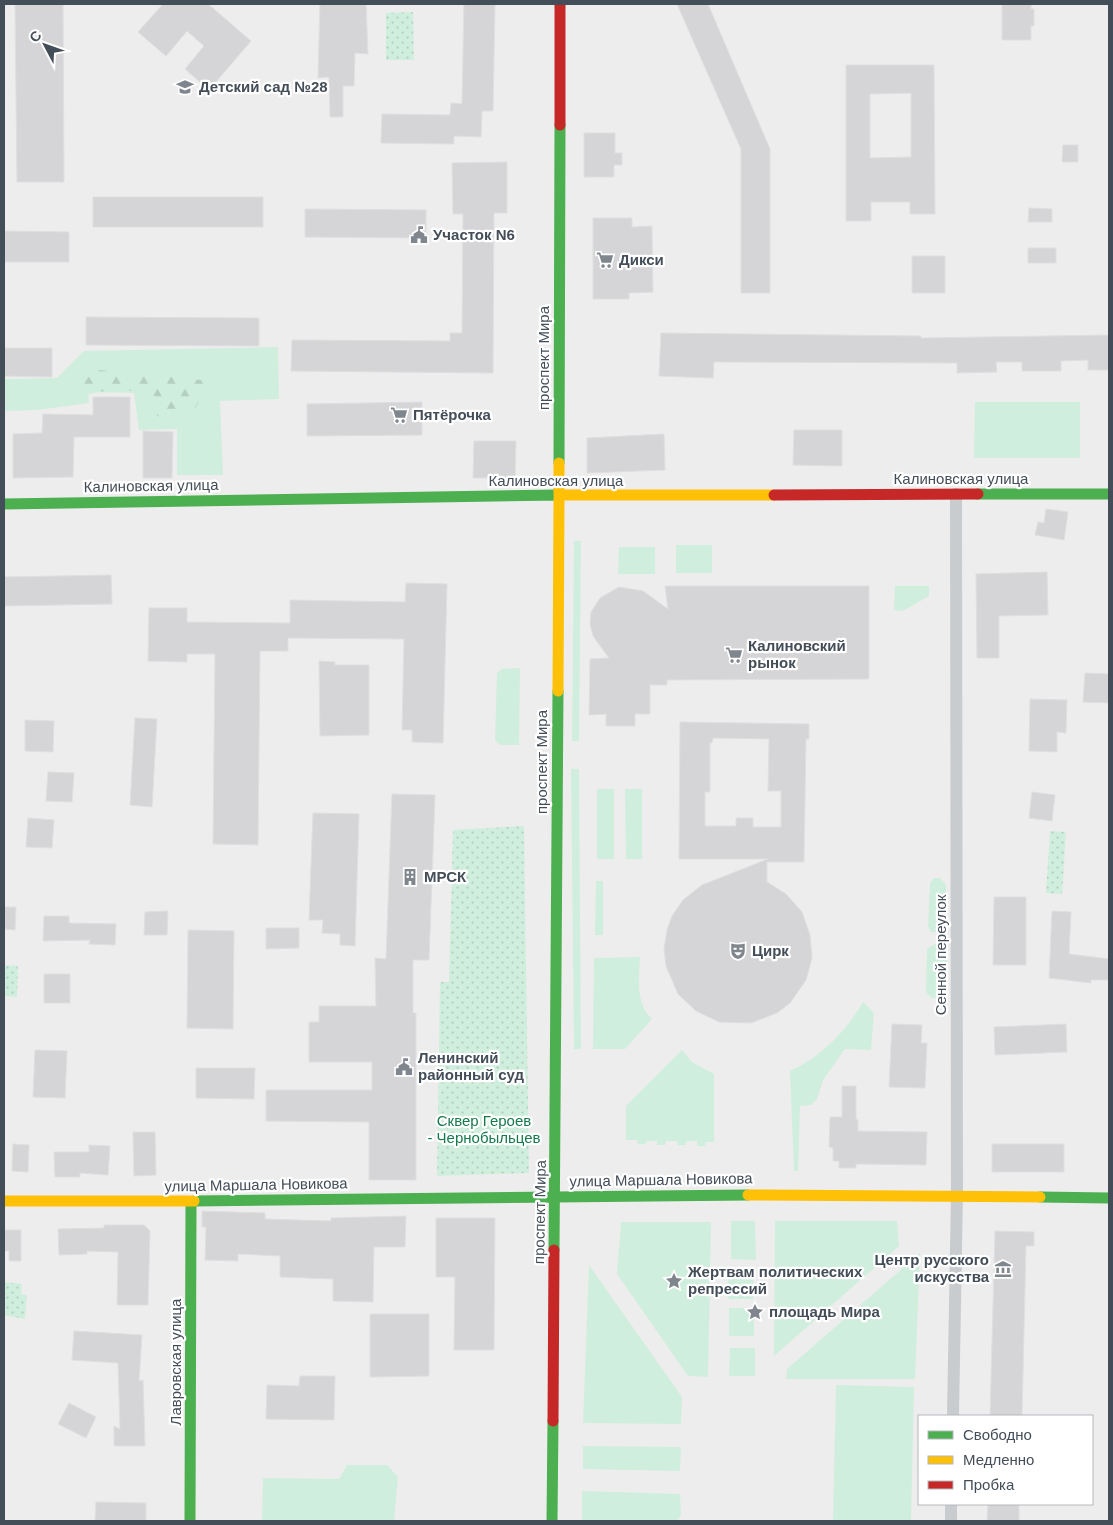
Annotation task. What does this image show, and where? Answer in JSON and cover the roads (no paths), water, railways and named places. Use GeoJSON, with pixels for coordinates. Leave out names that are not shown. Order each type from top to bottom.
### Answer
{"type":"FeatureCollection","features":[{"type":"Feature","properties":{"kind":"main road","name":"проспект Мира"},"geometry":{"type":"LineString","coordinates":[[552,1521],[559,496],[560,4]]}},
{"type":"Feature","properties":{"kind":"main road","name":"Калиновская улица"},"geometry":{"type":"LineString","coordinates":[[4,504],[559,496],[1109,494]]}},
{"type":"Feature","properties":{"kind":"main road","name":"улица Маршала Новикова"},"geometry":{"type":"LineString","coordinates":[[4,1201],[192,1202],[763,1193],[957,1194],[1109,1198]]}},
{"type":"Feature","properties":{"kind":"main road","name":"Лавровская улица"},"geometry":{"type":"LineString","coordinates":[[190,1521],[192,1202]]}},
{"type":"Feature","properties":{"kind":"street","name":"Сенной переулок"},"geometry":{"type":"LineString","coordinates":[[953,1415],[957,1194],[956,494]]}},
{"type":"Feature","properties":{"kind":"street"},"geometry":{"type":"LineString","coordinates":[[951,1505],[951,1521]]}},
{"type":"Feature","properties":{"kind":"place","name":"Детский сад №28"},"geometry":{"type":"Point","coordinates":[185,87]}},
{"type":"Feature","properties":{"kind":"place","name":"Участок N6"},"geometry":{"type":"Point","coordinates":[419,235]}},
{"type":"Feature","properties":{"kind":"place","name":"Дикси"},"geometry":{"type":"Point","coordinates":[605,260]}},
{"type":"Feature","properties":{"kind":"place","name":"Пятёрочка"},"geometry":{"type":"Point","coordinates":[399,415]}},
{"type":"Feature","properties":{"kind":"place","name":"Калиновский рынок"},"geometry":{"type":"Point","coordinates":[734,655]}},
{"type":"Feature","properties":{"kind":"place","name":"МРСК"},"geometry":{"type":"Point","coordinates":[410,877]}},
{"type":"Feature","properties":{"kind":"place","name":"Цирк"},"geometry":{"type":"Point","coordinates":[738,951]}},
{"type":"Feature","properties":{"kind":"place","name":"Ленинский районный суд"},"geometry":{"type":"Point","coordinates":[404,1067]}},
{"type":"Feature","properties":{"kind":"place","name":"Центр русского искусства"},"geometry":{"type":"Point","coordinates":[1003,1269]}},
{"type":"Feature","properties":{"kind":"place","name":"Жертвам политических репрессий"},"geometry":{"type":"Point","coordinates":[674,1281]}},
{"type":"Feature","properties":{"kind":"place","name":"площадь Мира"},"geometry":{"type":"Point","coordinates":[755,1312]}},
{"type":"Feature","properties":{"kind":"park label","name":"Сквер Героев - Чернобыльцев"},"geometry":{"type":"Point","coordinates":[484,1130]}}]}
